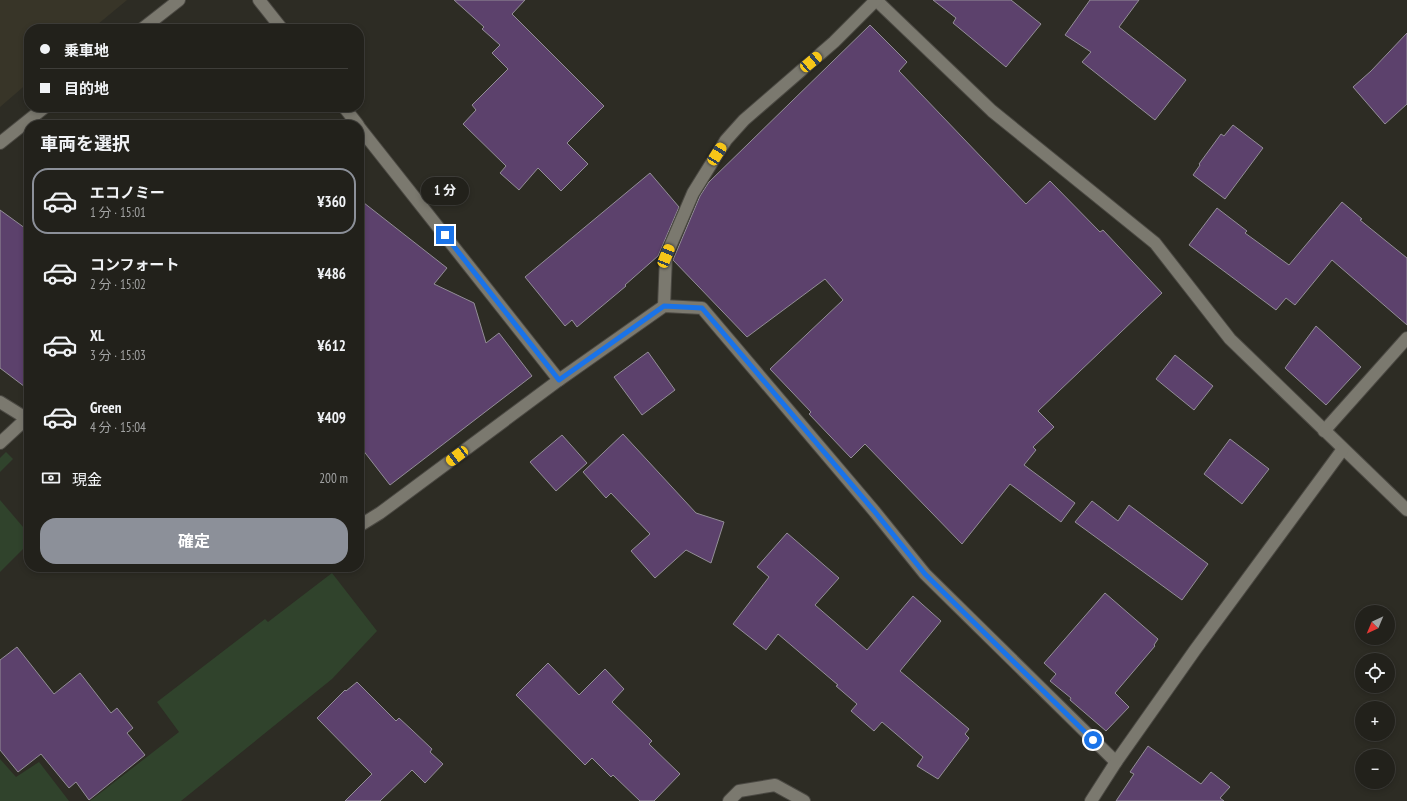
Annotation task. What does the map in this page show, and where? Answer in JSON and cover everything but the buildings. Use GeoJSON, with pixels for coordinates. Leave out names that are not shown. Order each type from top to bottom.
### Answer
{"type":"FeatureCollection","features":[{"type":"Feature","properties":{"kind":"street"},"geometry":{"type":"LineString","coordinates":[[148,24],[179,0]]}},
{"type":"Feature","properties":{"kind":"street"},"geometry":{"type":"LineString","coordinates":[[259,0],[278,24]]}},
{"type":"Feature","properties":{"kind":"street"},"geometry":{"type":"LineString","coordinates":[[664,306],[666,256],[692,193],[726,140],[744,120],[834,42],[876,0],[992,110],[1155,243],[1230,339],[1407,510]]}},
{"type":"Feature","properties":{"kind":"street"},"geometry":{"type":"LineString","coordinates":[[29,120],[39,112]]}},
{"type":"Feature","properties":{"kind":"street"},"geometry":{"type":"LineString","coordinates":[[0,143],[24,124]]}},
{"type":"Feature","properties":{"kind":"street"},"geometry":{"type":"LineString","coordinates":[[364,134],[559,380]]}},
{"type":"Feature","properties":{"kind":"street"},"geometry":{"type":"LineString","coordinates":[[364,523],[380,513],[559,380],[664,306],[702,308],[875,512],[925,574],[1116,762]]}},
{"type":"Feature","properties":{"kind":"street"},"geometry":{"type":"LineString","coordinates":[[1324,431],[1407,338]]}},
{"type":"Feature","properties":{"kind":"street"},"geometry":{"type":"LineString","coordinates":[[0,402],[24,417]]}},
{"type":"Feature","properties":{"kind":"street"},"geometry":{"type":"LineString","coordinates":[[0,443],[24,422]]}},
{"type":"Feature","properties":{"kind":"street"},"geometry":{"type":"LineString","coordinates":[[1091,801],[1116,762],[1195,650],[1343,449]]}},
{"type":"Feature","properties":{"kind":"street"},"geometry":{"type":"LineString","coordinates":[[729,801],[739,791],[775,785],[804,801]]}},
{"type":"Feature","properties":{"kind":"shaded area"},"geometry":{"type":"Polygon","coordinates":[[[0,0],[127,0],[98,24],[24,24],[24,86],[0,107],[0,0]]]}},
{"type":"Feature","properties":{"kind":"green space"},"geometry":{"type":"Polygon","coordinates":[[[6,452],[13,459],[0,472],[0,458],[6,452]]]}},
{"type":"Feature","properties":{"kind":"green space"},"geometry":{"type":"Polygon","coordinates":[[[0,500],[24,528],[24,548],[0,572],[0,500]]]}},
{"type":"Feature","properties":{"kind":"green space"},"geometry":{"type":"Polygon","coordinates":[[[332,573],[377,631],[332,679],[181,801],[90,801],[179,732],[157,702],[265,619],[268,622],[332,573]]]}},
{"type":"Feature","properties":{"kind":"green space"},"geometry":{"type":"Polygon","coordinates":[[[0,759],[16,777],[39,762],[69,801],[0,801],[0,759]]]}},
{"type":"Feature","properties":{"kind":"route"},"geometry":{"type":"LineString","coordinates":[[445,235],[559,380],[664,306],[702,308],[875,512],[925,574],[1093,740]]}}]}
